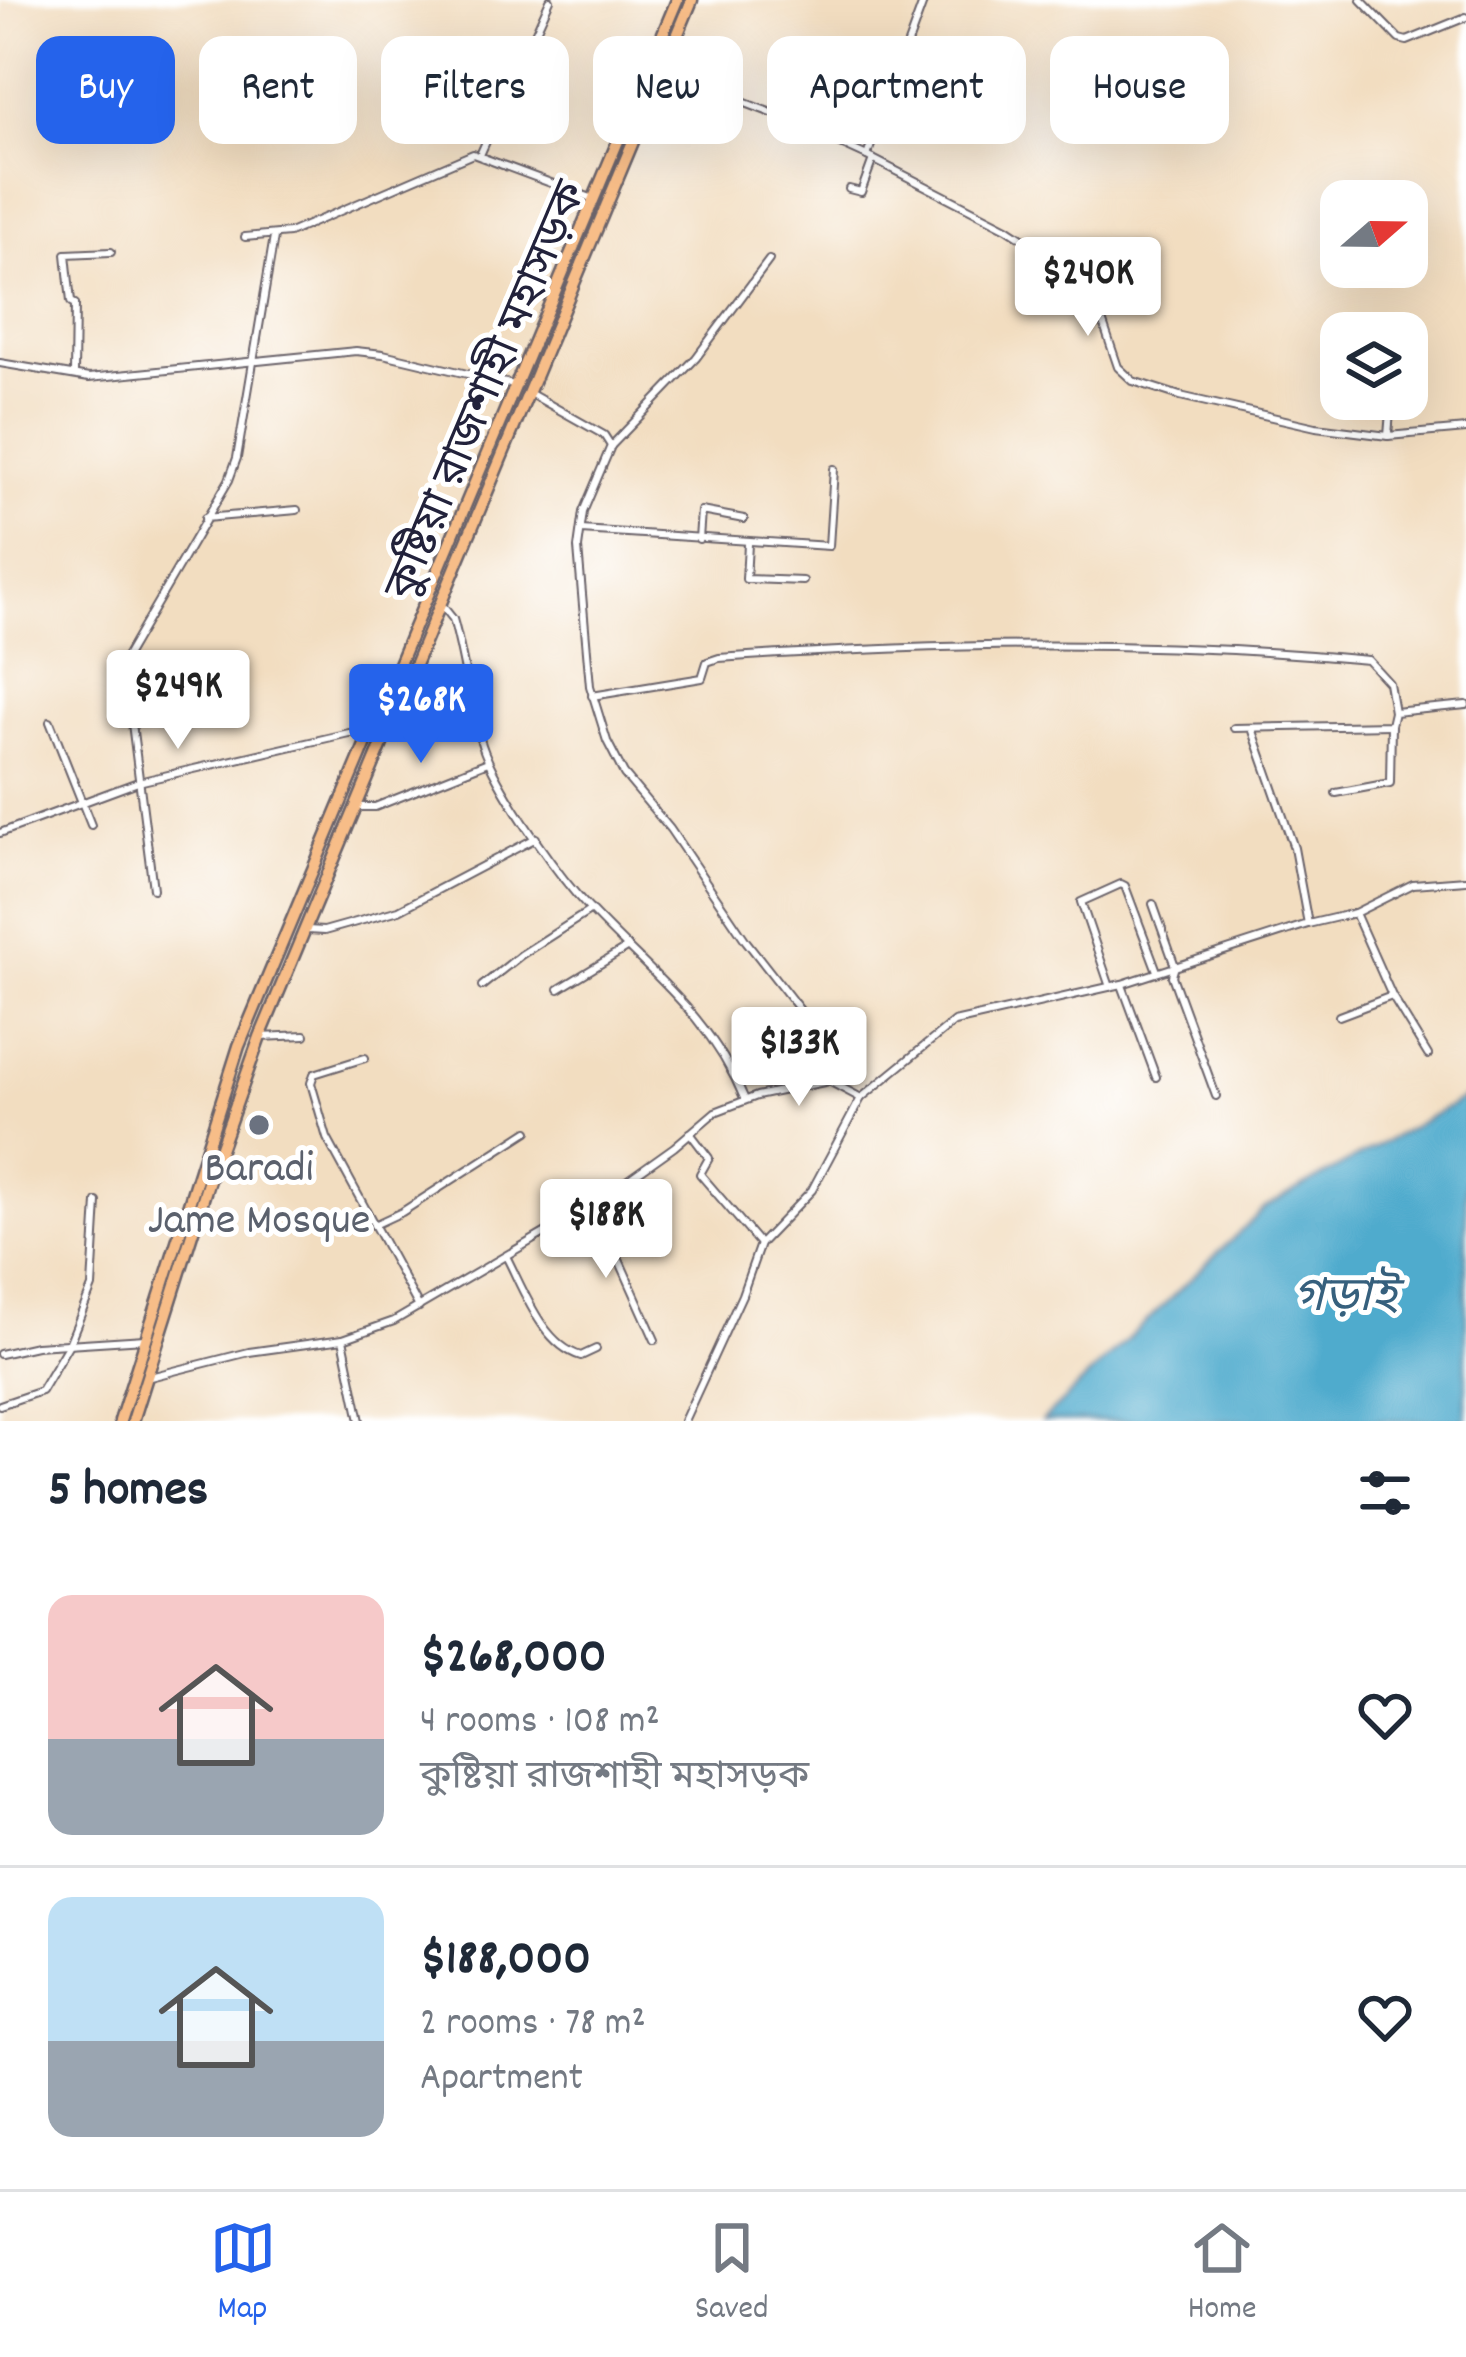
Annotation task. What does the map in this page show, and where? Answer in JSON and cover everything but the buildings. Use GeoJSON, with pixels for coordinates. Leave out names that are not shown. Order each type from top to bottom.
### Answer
{"type":"FeatureCollection","features":[{"type":"Feature","properties":{"kind":"highway","name":"কুষ্টিয়া রাজশাহী মহাসড়ক"},"geometry":{"type":"LineString","coordinates":[[672,36],[677,0]]}},
{"type":"Feature","properties":{"kind":"highway","name":"কুষ্টিয়া রাজশাহী মহাসড়ক"},"geometry":{"type":"LineString","coordinates":[[120,1421],[145,1339],[165,1298],[260,1037],[527,392],[534,357],[594,200],[676,20],[692,0]]}},
{"type":"Feature","properties":{"kind":"highway","name":"কুষ্টিয়া রাজশাহী মহাসড়ক"},"geometry":{"type":"LineString","coordinates":[[133,1421],[239,1046],[514,385],[534,357],[631,144]]}},
{"type":"Feature","properties":{"kind":"highway"},"geometry":{"type":"LineString","coordinates":[[354,766],[368,772]]}},
{"type":"Feature","properties":{"kind":"highway"},"geometry":{"type":"LineString","coordinates":[[239,1046],[254,1054]]}},
{"type":"Feature","properties":{"kind":"street"},"geometry":{"type":"LineString","coordinates":[[480,155],[550,0]]}},
{"type":"Feature","properties":{"kind":"street"},"geometry":{"type":"LineString","coordinates":[[849,189],[860,191],[925,0]]}},
{"type":"Feature","properties":{"kind":"street"},"geometry":{"type":"LineString","coordinates":[[1361,0],[1399,39],[1407,41],[1466,17]]}},
{"type":"Feature","properties":{"kind":"street"},"geometry":{"type":"LineString","coordinates":[[743,102],[870,157],[1007,228],[1065,266],[1093,292],[1125,376],[1180,396],[1266,416],[1388,436],[1466,429]]}},
{"type":"Feature","properties":{"kind":"street"},"geometry":{"type":"LineString","coordinates":[[245,237],[274,237],[469,155],[480,155],[594,200]]}},
{"type":"Feature","properties":{"kind":"street"},"geometry":{"type":"LineString","coordinates":[[153,889],[124,660],[229,480],[237,458],[274,237]]}},
{"type":"Feature","properties":{"kind":"street"},"geometry":{"type":"LineString","coordinates":[[74,374],[75,304],[66,254],[111,252]]}},
{"type":"Feature","properties":{"kind":"street"},"geometry":{"type":"LineString","coordinates":[[769,260],[696,358],[610,446],[584,512],[580,592],[592,696],[624,774],[670,829],[746,941],[807,1019],[840,1084]]}},
{"type":"Feature","properties":{"kind":"street"},"geometry":{"type":"LineString","coordinates":[[0,363],[89,378],[314,353],[383,354],[514,385]]}},
{"type":"Feature","properties":{"kind":"street"},"geometry":{"type":"LineString","coordinates":[[527,392],[604,435],[610,446]]}},
{"type":"Feature","properties":{"kind":"street"},"geometry":{"type":"LineString","coordinates":[[1388,436],[1389,420]]}},
{"type":"Feature","properties":{"kind":"street"},"geometry":{"type":"LineString","coordinates":[[581,530],[829,547],[834,469]]}},
{"type":"Feature","properties":{"kind":"street"},"geometry":{"type":"LineString","coordinates":[[205,518],[297,510]]}},
{"type":"Feature","properties":{"kind":"street"},"geometry":{"type":"LineString","coordinates":[[699,539],[702,510],[744,519]]}},
{"type":"Feature","properties":{"kind":"street"},"geometry":{"type":"LineString","coordinates":[[748,544],[746,578],[803,581]]}},
{"type":"Feature","properties":{"kind":"street"},"geometry":{"type":"LineString","coordinates":[[441,604],[453,619],[488,762],[536,838],[591,910],[711,1034],[745,1100]]}},
{"type":"Feature","properties":{"kind":"street"},"geometry":{"type":"LineString","coordinates":[[592,696],[702,678],[707,662],[719,658],[954,644],[1155,645],[1368,660],[1389,683],[1394,712],[1390,784],[1336,793]]}},
{"type":"Feature","properties":{"kind":"street"},"geometry":{"type":"LineString","coordinates":[[1394,712],[1466,705]]}},
{"type":"Feature","properties":{"kind":"street"},"geometry":{"type":"LineString","coordinates":[[50,722],[91,825]]}},
{"type":"Feature","properties":{"kind":"street"},"geometry":{"type":"LineString","coordinates":[[1234,728],[1391,725]]}},
{"type":"Feature","properties":{"kind":"street"},"geometry":{"type":"LineString","coordinates":[[1252,728],[1294,848],[1308,924]]}},
{"type":"Feature","properties":{"kind":"street"},"geometry":{"type":"LineString","coordinates":[[0,833],[138,782],[349,733],[369,733]]}},
{"type":"Feature","properties":{"kind":"street"},"geometry":{"type":"LineString","coordinates":[[354,805],[371,808],[488,762]]}},
{"type":"Feature","properties":{"kind":"street"},"geometry":{"type":"LineString","coordinates":[[303,930],[324,931],[399,910],[536,838]]}},
{"type":"Feature","properties":{"kind":"street"},"geometry":{"type":"LineString","coordinates":[[684,1421],[748,1282],[760,1244],[812,1190],[861,1098],[954,1022],[1122,984],[1355,913],[1413,884],[1466,880]]}},
{"type":"Feature","properties":{"kind":"street"},"geometry":{"type":"LineString","coordinates":[[1110,987],[1082,902],[1120,884],[1125,886],[1158,973]]}},
{"type":"Feature","properties":{"kind":"street"},"geometry":{"type":"LineString","coordinates":[[1153,904],[1174,966],[1172,976],[1216,1096]]}},
{"type":"Feature","properties":{"kind":"street"},"geometry":{"type":"LineString","coordinates":[[482,986],[591,910]]}},
{"type":"Feature","properties":{"kind":"street"},"geometry":{"type":"LineString","coordinates":[[1355,913],[1392,996],[1428,1054]]}},
{"type":"Feature","properties":{"kind":"street"},"geometry":{"type":"LineString","coordinates":[[559,988],[628,947]]}},
{"type":"Feature","properties":{"kind":"street"},"geometry":{"type":"LineString","coordinates":[[1122,984],[1156,1077]]}},
{"type":"Feature","properties":{"kind":"street"},"geometry":{"type":"LineString","coordinates":[[1339,1016],[1392,996]]}},
{"type":"Feature","properties":{"kind":"street"},"geometry":{"type":"LineString","coordinates":[[260,1037],[305,1035]]}},
{"type":"Feature","properties":{"kind":"street"},"geometry":{"type":"LineString","coordinates":[[365,1058],[314,1074],[310,1083],[324,1129],[419,1307]]}},
{"type":"Feature","properties":{"kind":"street"},"geometry":{"type":"LineString","coordinates":[[146,1377],[249,1352],[343,1339],[394,1321],[594,1204],[715,1112],[745,1100],[820,1082],[840,1084],[861,1098]]}},
{"type":"Feature","properties":{"kind":"street"},"geometry":{"type":"LineString","coordinates":[[374,1225],[528,1131]]}},
{"type":"Feature","properties":{"kind":"street"},"geometry":{"type":"LineString","coordinates":[[690,1133],[710,1158],[700,1174],[760,1244]]}},
{"type":"Feature","properties":{"kind":"street"},"geometry":{"type":"LineString","coordinates":[[0,1405],[41,1390],[69,1344],[92,1287],[97,1202]]}},
{"type":"Feature","properties":{"kind":"street"},"geometry":{"type":"LineString","coordinates":[[594,1204],[656,1340]]}},
{"type":"Feature","properties":{"kind":"street"},"geometry":{"type":"LineString","coordinates":[[507,1258],[540,1320],[561,1346],[575,1355],[596,1349]]}},
{"type":"Feature","properties":{"kind":"street"},"geometry":{"type":"LineString","coordinates":[[1,1351],[145,1339]]}},
{"type":"Feature","properties":{"kind":"street"},"geometry":{"type":"LineString","coordinates":[[343,1339],[360,1421]]}},
{"type":"Feature","properties":{"kind":"water","name":"গড়াই"},"geometry":{"type":"Polygon","coordinates":[[[1466,1097],[1466,1421],[1042,1421],[1265,1208],[1466,1097]]]}},
{"type":"Feature","properties":{"kind":"place","name":"Baradi Jame Mosque"},"geometry":{"type":"Point","coordinates":[259,1125]}}]}
